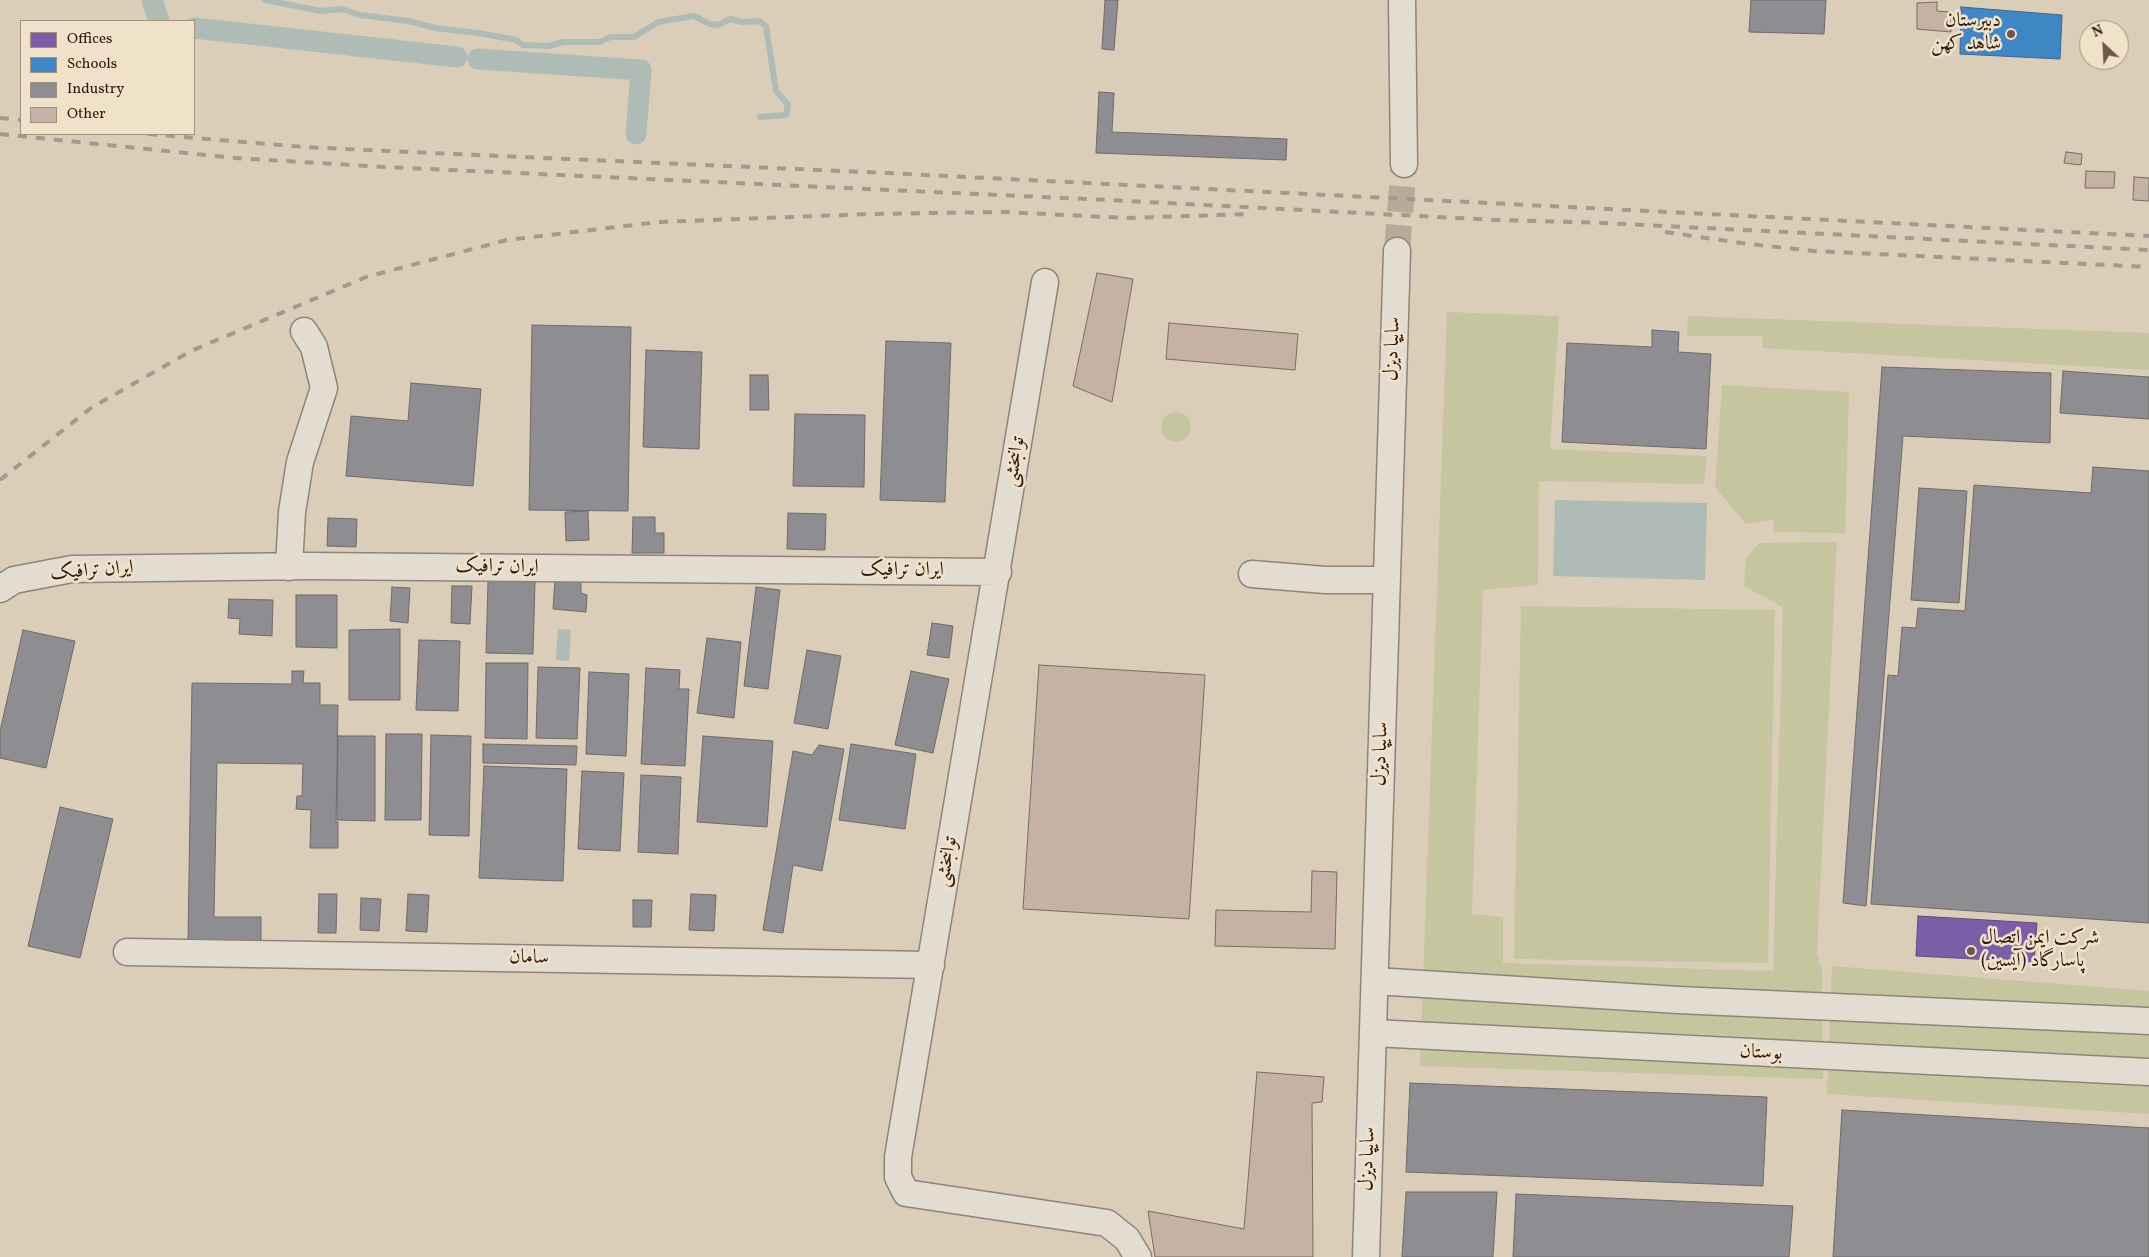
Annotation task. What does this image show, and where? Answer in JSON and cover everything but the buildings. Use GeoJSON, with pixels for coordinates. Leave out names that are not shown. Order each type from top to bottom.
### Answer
{"type":"FeatureCollection","features":[{"type":"Feature","properties":{"kind":"street"},"geometry":{"type":"LineString","coordinates":[[1402,0],[1404,164]]}},
{"type":"Feature","properties":{"kind":"street","name":"سایپا دیزل"},"geometry":{"type":"LineString","coordinates":[[1366,1257],[1397,251]]}},
{"type":"Feature","properties":{"kind":"street","name":"توانبخشی"},"geometry":{"type":"LineString","coordinates":[[1045,282],[998,572],[898,1157],[898,1177],[906,1193],[1107,1223],[1128,1239],[1138,1257]]}},
{"type":"Feature","properties":{"kind":"street"},"geometry":{"type":"LineString","coordinates":[[289,567],[292,512],[300,462],[324,388],[314,347],[304,331]]}},
{"type":"Feature","properties":{"kind":"street","name":"ایران ترافیک"},"geometry":{"type":"LineString","coordinates":[[0,589],[14,580],[72,569],[289,567],[998,572]]}},
{"type":"Feature","properties":{"kind":"street"},"geometry":{"type":"LineString","coordinates":[[1252,574],[1325,580],[1387,580]]}},
{"type":"Feature","properties":{"kind":"street","name":"سامان"},"geometry":{"type":"LineString","coordinates":[[128,952],[931,965]]}},
{"type":"Feature","properties":{"kind":"street"},"geometry":{"type":"LineString","coordinates":[[1375,981],[1678,1000],[2149,1021]]}},
{"type":"Feature","properties":{"kind":"street","name":"بوستان"},"geometry":{"type":"LineString","coordinates":[[1373,1033],[2149,1072]]}},
{"type":"Feature","properties":{"kind":"green space"},"geometry":{"type":"Polygon","coordinates":[[[1447,312],[1559,316],[1550,449],[1707,456],[1704,484],[1539,481],[1538,585],[1483,590],[1472,914],[1503,917],[1503,963],[1773,971],[1783,607],[1744,586],[1746,558],[1759,543],[1837,542],[1817,953],[1822,970],[1823,1079],[1420,1066],[1447,312]]]}},
{"type":"Feature","properties":{"kind":"green space"},"geometry":{"type":"Polygon","coordinates":[[[1688,316],[2149,333],[2149,370],[1763,348],[1762,336],[1687,336],[1688,316]]]}},
{"type":"Feature","properties":{"kind":"green space"},"geometry":{"type":"Polygon","coordinates":[[[1722,385],[1849,392],[1845,533],[1773,532],[1774,519],[1746,524],[1715,487],[1722,385]]]}},
{"type":"Feature","properties":{"kind":"green space"},"geometry":{"type":"Polygon","coordinates":[[[1176,412],[1182,413],[1190,421],[1190,433],[1182,441],[1176,442],[1170,441],[1162,433],[1161,427],[1162,421],[1170,413],[1176,412]]]}},
{"type":"Feature","properties":{"kind":"green space"},"geometry":{"type":"Polygon","coordinates":[[[1521,606],[1775,610],[1768,963],[1514,959],[1521,606]]]}},
{"type":"Feature","properties":{"kind":"green space"},"geometry":{"type":"Polygon","coordinates":[[[1832,966],[2149,991],[2149,1114],[1827,1094],[1832,966]]]}},
{"type":"Feature","properties":{"kind":"shaded area"},"geometry":{"type":"Polygon","coordinates":[[[1555,500],[1707,503],[1705,580],[1553,576],[1555,500]]]}},
{"type":"Feature","properties":{"kind":"shaded area"},"geometry":{"type":"Polygon","coordinates":[[[558,629],[571,630],[569,661],[556,660],[558,629]]]}},
{"type":"Feature","properties":{"kind":"waterway"},"geometry":{"type":"LineString","coordinates":[[152,0],[159,20]]}},
{"type":"Feature","properties":{"kind":"waterway"},"geometry":{"type":"LineString","coordinates":[[265,0],[321,11],[342,9],[360,15],[409,21],[435,28],[479,33],[516,40],[523,45],[548,46],[563,42],[600,42],[610,37],[634,37],[658,22],[694,16],[710,24],[718,25],[730,19],[742,22],[759,21],[766,26],[776,91],[788,105],[786,115],[760,117]]}},
{"type":"Feature","properties":{"kind":"waterway"},"geometry":{"type":"LineString","coordinates":[[195,28],[457,57]]}},
{"type":"Feature","properties":{"kind":"waterway"},"geometry":{"type":"LineString","coordinates":[[478,59],[641,70],[636,134]]}},
{"type":"Feature","properties":{"kind":"tunnel"},"geometry":{"type":"LineString","coordinates":[[1397,251],[1404,164]]}},
{"type":"Feature","properties":{"kind":"railway"},"geometry":{"type":"LineString","coordinates":[[0,118],[20,120]]}},
{"type":"Feature","properties":{"kind":"railway"},"geometry":{"type":"LineString","coordinates":[[0,134],[235,158],[385,167],[2149,250]]}},
{"type":"Feature","properties":{"kind":"railway"},"geometry":{"type":"LineString","coordinates":[[160,135],[305,147],[887,173],[2149,236]]}},
{"type":"Feature","properties":{"kind":"railway"},"geometry":{"type":"LineString","coordinates":[[0,480],[91,408],[191,351],[366,277],[507,240],[659,222],[870,214],[1004,212],[1127,218],[1251,214]]}},
{"type":"Feature","properties":{"kind":"railway"},"geometry":{"type":"LineString","coordinates":[[1665,232],[1814,251],[2149,267]]}},
{"type":"Feature","properties":{"kind":"place","name":"دبیرستان شاهد کهن"},"geometry":{"type":"Point","coordinates":[2011,34]}},
{"type":"Feature","properties":{"kind":"place","name":"شرکت ایمن اتصال پاسارگاد (آیسین)"},"geometry":{"type":"Point","coordinates":[1971,951]}}]}
